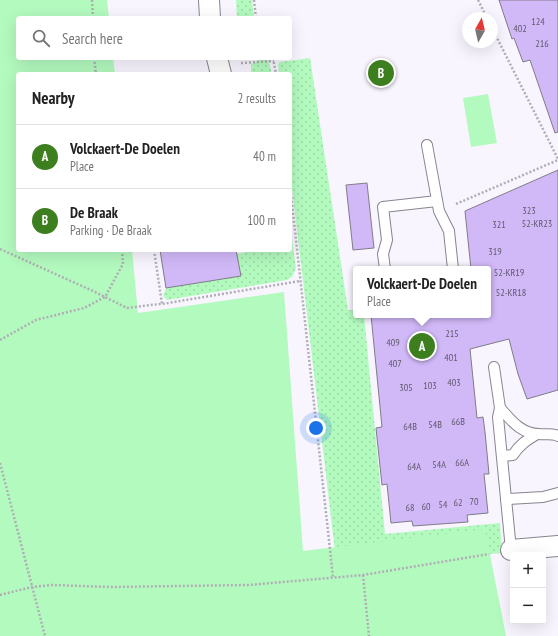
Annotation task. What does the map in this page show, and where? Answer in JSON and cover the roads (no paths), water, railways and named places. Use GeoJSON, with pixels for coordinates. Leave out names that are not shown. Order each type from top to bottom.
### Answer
{"type":"FeatureCollection","features":[{"type":"Feature","properties":{"kind":"street"},"geometry":{"type":"LineString","coordinates":[[209,0],[210,16]]}},
{"type":"Feature","properties":{"kind":"street"},"geometry":{"type":"LineString","coordinates":[[511,550],[558,546]]}},
{"type":"Feature","properties":{"kind":"lane"},"geometry":{"type":"LineString","coordinates":[[427,145],[439,211],[448,231],[453,266]]}},
{"type":"Feature","properties":{"kind":"lane"},"geometry":{"type":"LineString","coordinates":[[385,266],[383,254],[387,240],[383,206],[437,201]]}},
{"type":"Feature","properties":{"kind":"lane"},"geometry":{"type":"LineString","coordinates":[[494,367],[500,408],[498,417],[511,550]]}},
{"type":"Feature","properties":{"kind":"lane"},"geometry":{"type":"LineString","coordinates":[[500,408],[518,427],[526,432],[537,434],[555,434],[558,436]]}},
{"type":"Feature","properties":{"kind":"lane"},"geometry":{"type":"LineString","coordinates":[[502,456],[513,455],[516,449],[525,441],[537,434]]}},
{"type":"Feature","properties":{"kind":"lane"},"geometry":{"type":"LineString","coordinates":[[506,499],[543,496],[558,492]]}},
{"type":"Feature","properties":{"kind":"place","name":"De Braak"},"geometry":{"type":"Point","coordinates":[381,73]}},
{"type":"Feature","properties":{"kind":"place","name":"Volckaert-De Doelen"},"geometry":{"type":"Point","coordinates":[422,346]}}]}
